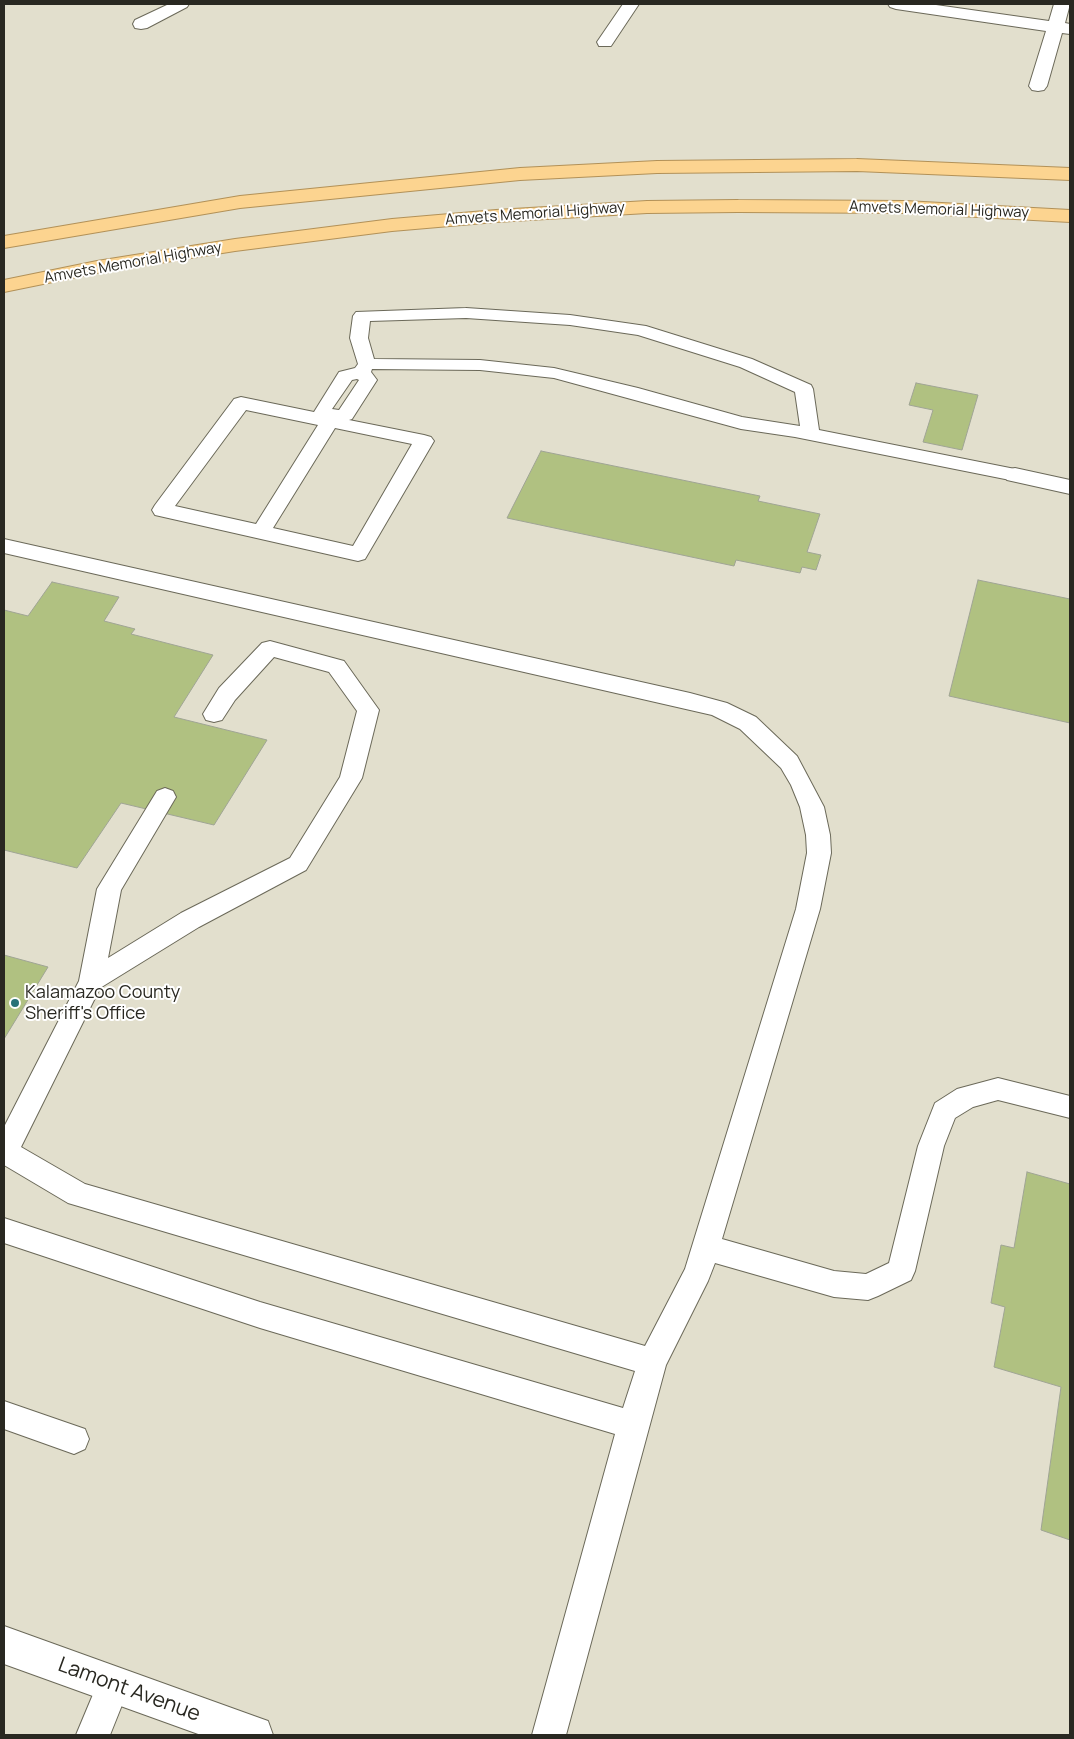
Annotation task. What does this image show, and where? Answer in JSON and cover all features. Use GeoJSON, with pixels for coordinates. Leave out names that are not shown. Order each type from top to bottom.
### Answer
{"type":"FeatureCollection","features":[{"type":"Feature","properties":{"kind":"highway"},"geometry":{"type":"LineString","coordinates":[[4,242],[240,202],[520,174],[657,167],[857,165],[1070,174]]}},
{"type":"Feature","properties":{"kind":"highway","name":"Amvets Memorial Highway"},"geometry":{"type":"LineString","coordinates":[[4,286],[235,245],[392,225],[505,215],[647,206],[775,206],[905,207],[1070,216]]}},
{"type":"Feature","properties":{"kind":"street"},"geometry":{"type":"LineString","coordinates":[[141,24],[181,4]]}},
{"type":"Feature","properties":{"kind":"street"},"geometry":{"type":"LineString","coordinates":[[605,42],[631,4]]}},
{"type":"Feature","properties":{"kind":"street"},"geometry":{"type":"LineString","coordinates":[[896,4],[1063,28]]}},
{"type":"Feature","properties":{"kind":"street"},"geometry":{"type":"LineString","coordinates":[[1038,86],[1063,28],[1062,4]]}},
{"type":"Feature","properties":{"kind":"street"},"geometry":{"type":"LineString","coordinates":[[1015,475],[1070,487]]}},
{"type":"Feature","properties":{"kind":"street","name":"Lamont Avenue"},"geometry":{"type":"LineString","coordinates":[[4,1645],[254,1735]]}},
{"type":"Feature","properties":{"kind":"lane"},"geometry":{"type":"LineString","coordinates":[[260,532],[331,419],[346,415],[368,380],[359,338],[362,316],[466,313],[570,320],[640,330],[746,363],[804,390],[810,434]]}},
{"type":"Feature","properties":{"kind":"lane"},"geometry":{"type":"LineString","coordinates":[[364,368],[480,365],[554,374],[631,392],[741,423],[810,434],[1015,475]]}},
{"type":"Feature","properties":{"kind":"lane"},"geometry":{"type":"LineString","coordinates":[[241,403],[331,419],[424,441],[358,554],[162,510],[241,403]]}},
{"type":"Feature","properties":{"kind":"lane"},"geometry":{"type":"LineString","coordinates":[[4,546],[719,709],[748,723],[771,743],[789,762],[802,785],[812,807],[818,835],[819,853],[808,909],[698,1272],[652,1362],[633,1425],[549,1735]]}},
{"type":"Feature","properties":{"kind":"lane"},"geometry":{"type":"LineString","coordinates":[[91,981],[190,920],[298,864],[350,778],[368,710],[336,666],[270,648],[227,694],[214,714]]}},
{"type":"Feature","properties":{"kind":"lane"},"geometry":{"type":"LineString","coordinates":[[166,797],[109,889],[91,981],[5,1152],[78,1194],[652,1362]]}},
{"type":"Feature","properties":{"kind":"lane"},"geometry":{"type":"LineString","coordinates":[[705,1247],[834,1284],[868,1287],[901,1271],[931,1146],[944,1111],[966,1096],[998,1090],[1070,1107]]}},
{"type":"Feature","properties":{"kind":"lane"},"geometry":{"type":"LineString","coordinates":[[4,1230],[260,1315],[633,1425]]}},
{"type":"Feature","properties":{"kind":"lane"},"geometry":{"type":"LineString","coordinates":[[4,1415],[74,1438]]}},
{"type":"Feature","properties":{"kind":"lane"},"geometry":{"type":"LineString","coordinates":[[93,1735],[114,1684]]}},
{"type":"Feature","properties":{"kind":"building"},"geometry":{"type":"Polygon","coordinates":[[[916,383],[978,395],[962,450],[923,442],[933,410],[909,405],[916,383]]]}},
{"type":"Feature","properties":{"kind":"building"},"geometry":{"type":"Polygon","coordinates":[[[541,451],[760,496],[758,501],[820,514],[807,552],[821,555],[816,570],[802,567],[800,573],[736,560],[734,566],[507,518],[541,451]]]}},
{"type":"Feature","properties":{"kind":"building"},"geometry":{"type":"Polygon","coordinates":[[[978,580],[1070,599],[1070,723],[949,696],[978,580]]]}},
{"type":"Feature","properties":{"kind":"building"},"geometry":{"type":"Polygon","coordinates":[[[52,582],[119,597],[104,621],[135,629],[131,634],[213,655],[174,717],[267,740],[214,825],[121,803],[77,868],[4,850],[4,610],[28,616],[52,582]]]}},
{"type":"Feature","properties":{"kind":"building","name":"Kalamazoo County Sheriff's Office"},"geometry":{"type":"Polygon","coordinates":[[[4,955],[48,967],[4,1039],[4,955]]]}},
{"type":"Feature","properties":{"kind":"building"},"geometry":{"type":"Polygon","coordinates":[[[1027,1172],[1070,1184],[1070,1540],[1041,1530],[1061,1387],[994,1367],[1005,1307],[991,1303],[1001,1245],[1014,1248],[1027,1172]]]}},
{"type":"Feature","properties":{"kind":"place","name":"Kalamazoo County Sheriff's Office"},"geometry":{"type":"Point","coordinates":[15,1003]}}]}
